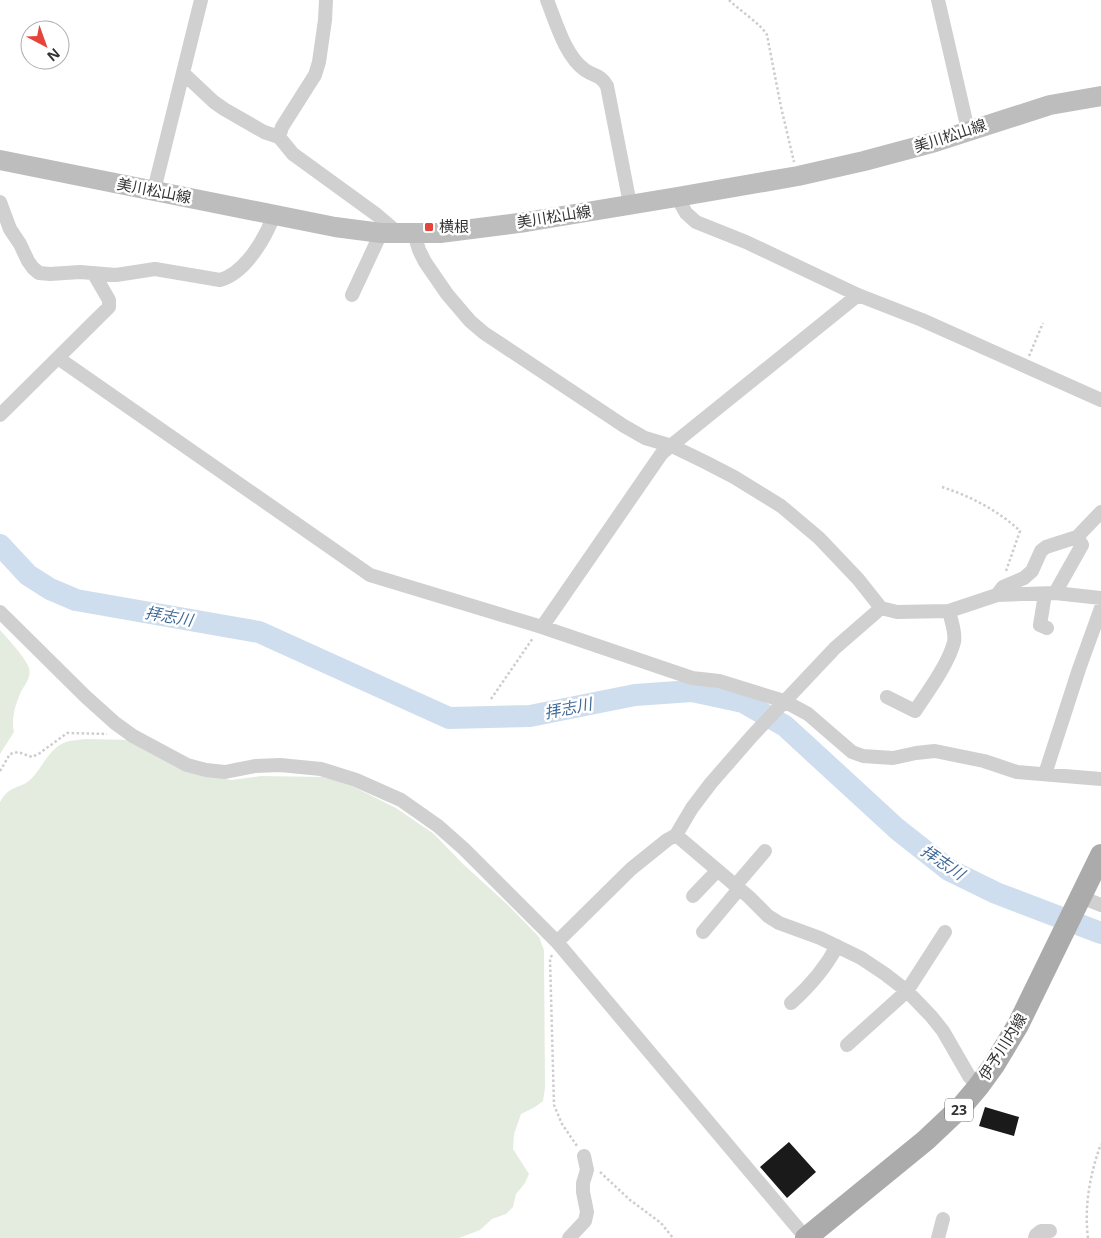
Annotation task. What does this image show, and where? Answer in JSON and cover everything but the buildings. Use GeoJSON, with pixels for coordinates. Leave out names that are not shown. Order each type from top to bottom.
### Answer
{"type":"FeatureCollection","features":[{"type":"Feature","properties":{"kind":"main road","name":"美川松山線"},"geometry":{"type":"LineString","coordinates":[[0,160],[335,227],[397,233],[470,230],[798,176],[899,152],[1043,107],[1099,95]]}},
{"type":"Feature","properties":{"kind":"main road","name":"伊予川内線"},"geometry":{"type":"LineString","coordinates":[[806,1238],[926,1140],[962,1106],[978,1087],[994,1065],[1018,1025],[1060,939],[1086,902],[1101,855]]}},
{"type":"Feature","properties":{"kind":"street"},"geometry":{"type":"LineString","coordinates":[[154,190],[201,0]]}},
{"type":"Feature","properties":{"kind":"street"},"geometry":{"type":"LineString","coordinates":[[279,137],[282,127],[315,75],[320,62],[326,0]]}},
{"type":"Feature","properties":{"kind":"street"},"geometry":{"type":"LineString","coordinates":[[547,0],[566,47],[585,70],[603,78],[607,86],[630,204]]}},
{"type":"Feature","properties":{"kind":"street"},"geometry":{"type":"LineString","coordinates":[[938,0],[968,130]]}},
{"type":"Feature","properties":{"kind":"street"},"geometry":{"type":"LineString","coordinates":[[183,73],[224,109],[264,132],[279,137],[293,154],[377,215],[419,250],[438,281],[460,310],[484,333],[624,426],[645,438],[672,446],[734,477],[781,506],[819,538],[858,579],[881,608],[898,612],[949,611],[1000,591],[1024,578],[1032,571],[1041,551],[1046,547],[1077,538],[1101,512]]}},
{"type":"Feature","properties":{"kind":"street"},"geometry":{"type":"LineString","coordinates":[[677,197],[686,213],[696,222],[746,242],[858,295],[922,320],[1101,400]]}},
{"type":"Feature","properties":{"kind":"street"},"geometry":{"type":"LineString","coordinates":[[0,202],[10,229],[33,268],[39,273],[50,274],[80,272],[116,275],[155,269],[220,280],[230,278],[262,242],[274,215]]}},
{"type":"Feature","properties":{"kind":"street"},"geometry":{"type":"LineString","coordinates":[[352,296],[358,279],[397,233]]}},
{"type":"Feature","properties":{"kind":"street"},"geometry":{"type":"LineString","coordinates":[[0,414],[109,307],[110,300],[94,274]]}},
{"type":"Feature","properties":{"kind":"street"},"geometry":{"type":"LineString","coordinates":[[542,627],[662,453],[858,295]]}},
{"type":"Feature","properties":{"kind":"street"},"geometry":{"type":"LineString","coordinates":[[58,358],[370,575],[542,627],[692,678],[719,681],[782,703],[808,714],[852,752],[863,756],[892,758],[935,751],[984,760],[1017,772],[1101,779]]}},
{"type":"Feature","properties":{"kind":"street"},"geometry":{"type":"LineString","coordinates":[[1047,628],[1040,625],[1050,594],[1082,546],[1077,538]]}},
{"type":"Feature","properties":{"kind":"street"},"geometry":{"type":"LineString","coordinates":[[1000,591],[1101,598]]}},
{"type":"Feature","properties":{"kind":"street"},"geometry":{"type":"LineString","coordinates":[[557,942],[631,869],[676,835],[692,808],[710,784],[752,736],[835,648],[881,608]]}},
{"type":"Feature","properties":{"kind":"street"},"geometry":{"type":"LineString","coordinates":[[1045,774],[1101,608]]}},
{"type":"Feature","properties":{"kind":"street"},"geometry":{"type":"LineString","coordinates":[[887,697],[915,711],[944,664],[954,641],[949,611]]}},
{"type":"Feature","properties":{"kind":"street"},"geometry":{"type":"LineString","coordinates":[[0,612],[115,723],[133,736],[187,765],[206,770],[226,772],[255,766],[280,765],[321,769],[356,780],[400,800],[438,826],[464,849],[557,942],[806,1238]]}},
{"type":"Feature","properties":{"kind":"street"},"geometry":{"type":"LineString","coordinates":[[676,835],[768,916],[779,923],[837,946],[861,958],[907,991],[943,1031],[969,1076],[978,1087]]}},
{"type":"Feature","properties":{"kind":"street"},"geometry":{"type":"LineString","coordinates":[[702,932],[765,851]]}},
{"type":"Feature","properties":{"kind":"street"},"geometry":{"type":"LineString","coordinates":[[693,896],[717,871]]}},
{"type":"Feature","properties":{"kind":"street"},"geometry":{"type":"LineString","coordinates":[[846,1045],[907,991],[945,932]]}},
{"type":"Feature","properties":{"kind":"street"},"geometry":{"type":"LineString","coordinates":[[791,1003],[814,981],[837,946]]}},
{"type":"Feature","properties":{"kind":"street"},"geometry":{"type":"LineString","coordinates":[[569,1238],[585,1221],[587,1212],[582,1183],[587,1170],[584,1156]]}},
{"type":"Feature","properties":{"kind":"street"},"geometry":{"type":"LineString","coordinates":[[938,1238],[943,1219]]}},
{"type":"Feature","properties":{"kind":"street"},"geometry":{"type":"LineString","coordinates":[[1035,1238],[1041,1231],[1050,1231]]}},
{"type":"Feature","properties":{"kind":"path"},"geometry":{"type":"LineString","coordinates":[[729,0],[749,19],[764,29],[767,35],[781,106],[798,176]]}},
{"type":"Feature","properties":{"kind":"path"},"geometry":{"type":"LineString","coordinates":[[1025,367],[1043,323]]}},
{"type":"Feature","properties":{"kind":"path"},"geometry":{"type":"LineString","coordinates":[[942,487],[971,498],[1020,531],[1000,591]]}},
{"type":"Feature","properties":{"kind":"path"},"geometry":{"type":"LineString","coordinates":[[491,699],[542,627]]}},
{"type":"Feature","properties":{"kind":"path"},"geometry":{"type":"LineString","coordinates":[[0,771],[10,754],[18,752],[32,757],[67,733],[85,732],[133,736]]}},
{"type":"Feature","properties":{"kind":"path"},"geometry":{"type":"LineString","coordinates":[[557,942],[550,959],[554,1105],[562,1124],[584,1156],[608,1180],[660,1223],[673,1238]]}},
{"type":"Feature","properties":{"kind":"path"},"geometry":{"type":"LineString","coordinates":[[1088,1238],[1088,1204],[1092,1168],[1101,1144]]}},
{"type":"Feature","properties":{"kind":"shaded area"},"geometry":{"type":"Polygon","coordinates":[[[0,630],[24,659],[30,672],[15,708],[13,717],[14,732],[0,754],[0,630]]]}},
{"type":"Feature","properties":{"kind":"shaded area"},"geometry":{"type":"Polygon","coordinates":[[[85,739],[133,740],[196,773],[232,780],[261,776],[324,777],[354,787],[396,808],[434,834],[539,937],[544,950],[545,1088],[543,1101],[521,1114],[514,1134],[513,1149],[529,1174],[525,1183],[516,1194],[513,1207],[506,1214],[492,1219],[480,1230],[459,1238],[0,1238],[0,802],[7,792],[31,779],[51,753],[60,745],[68,741],[85,739]]]}},
{"type":"Feature","properties":{"kind":"waterway","name":"拝志川"},"geometry":{"type":"LineString","coordinates":[[0,545],[28,575],[50,589],[76,600],[259,632],[449,718],[530,716],[635,695],[692,691],[743,702],[785,726],[897,829],[949,870],[996,893],[1101,933]]}},
{"type":"Feature","properties":{"kind":"place","name":"横根"},"geometry":{"type":"Point","coordinates":[429,227]}}]}
